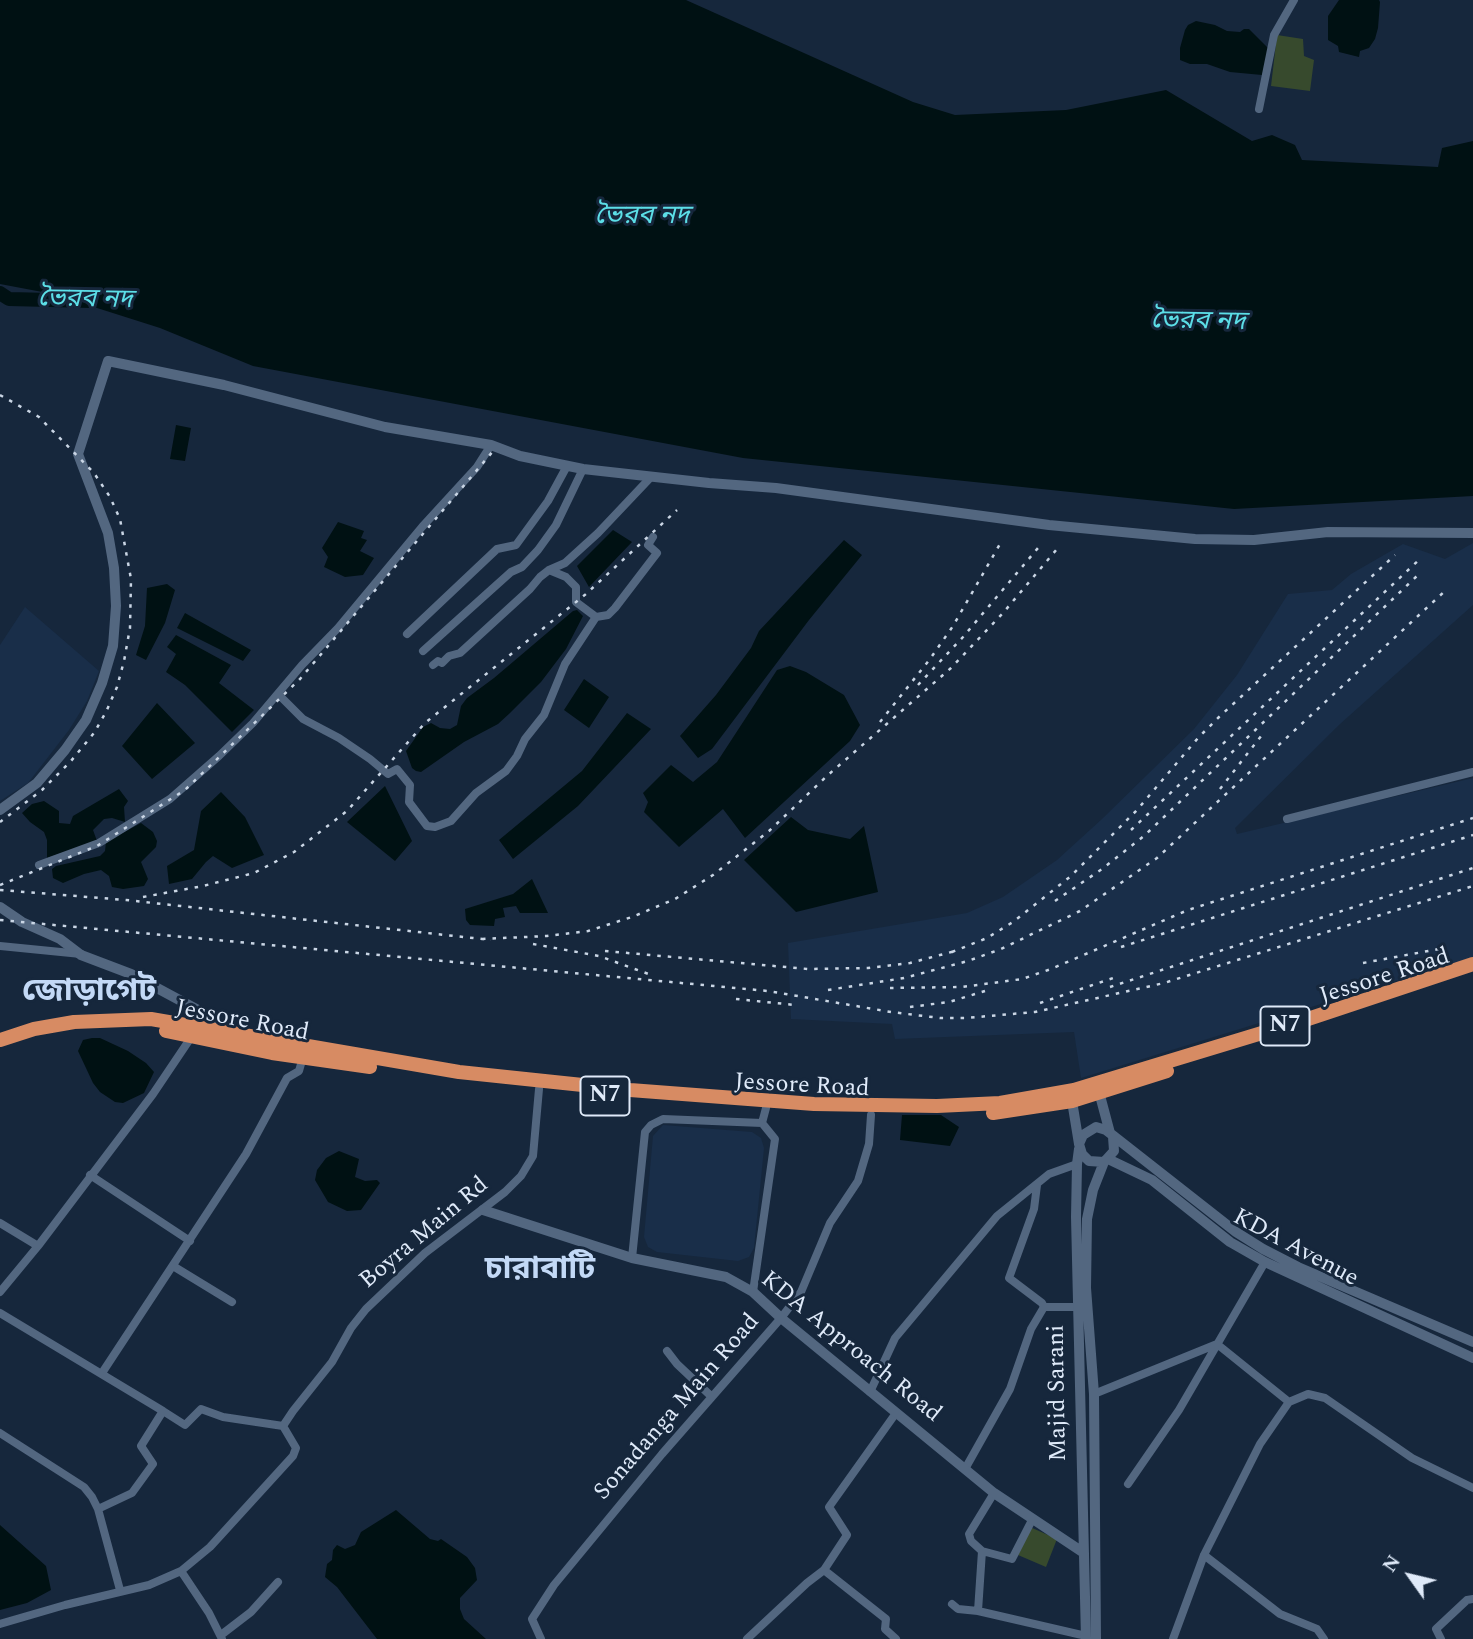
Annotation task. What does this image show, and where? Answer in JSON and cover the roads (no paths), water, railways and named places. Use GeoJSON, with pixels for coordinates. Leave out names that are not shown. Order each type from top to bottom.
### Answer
{"type":"FeatureCollection","features":[{"type":"Feature","properties":{"kind":"highway","name":"N7"},"geometry":{"type":"LineString","coordinates":[[1098,1088],[1473,964]]}},
{"type":"Feature","properties":{"kind":"highway","name":"Jessore Road"},"geometry":{"type":"LineString","coordinates":[[0,1040],[34,1028],[74,1022],[151,1019],[486,1075],[630,1090],[814,1104],[937,1106],[1000,1103],[1098,1088],[1473,973]]}},
{"type":"Feature","properties":{"kind":"highway","name":"Jessore Road"},"geometry":{"type":"LineString","coordinates":[[114,1019],[272,1053],[483,1084],[765,1108],[871,1115],[1003,1113],[1072,1101],[1098,1088]]}},
{"type":"Feature","properties":{"kind":"street"},"geometry":{"type":"LineString","coordinates":[[1259,109],[1274,35],[1294,0]]}},
{"type":"Feature","properties":{"kind":"street"},"geometry":{"type":"LineString","coordinates":[[0,810],[37,783],[65,751],[86,720],[102,684],[113,646],[116,606],[114,568],[108,533],[78,454],[108,361],[224,384],[385,426],[491,445],[520,456],[583,469],[776,488],[977,517],[1195,539],[1254,540],[1328,532],[1473,533]]}},
{"type":"Feature","properties":{"kind":"street"},"geometry":{"type":"LineString","coordinates":[[39,865],[99,843],[170,799],[245,731],[477,467],[491,445]]}},
{"type":"Feature","properties":{"kind":"street"},"geometry":{"type":"LineString","coordinates":[[407,634],[483,561],[497,550],[516,545],[568,466]]}},
{"type":"Feature","properties":{"kind":"street"},"geometry":{"type":"LineString","coordinates":[[423,651],[511,572],[522,567],[538,550],[556,525],[583,469]]}},
{"type":"Feature","properties":{"kind":"street"},"geometry":{"type":"LineString","coordinates":[[433,664],[438,661],[442,663],[449,656],[460,653],[549,570],[565,563],[598,533],[651,477]]}},
{"type":"Feature","properties":{"kind":"street"},"geometry":{"type":"LineString","coordinates":[[549,570],[566,577],[576,587],[576,602],[596,617],[608,615],[657,553],[648,545],[653,537]]}},
{"type":"Feature","properties":{"kind":"street"},"geometry":{"type":"LineString","coordinates":[[278,694],[303,719],[339,738],[388,774],[397,769],[410,785],[409,802],[417,815],[427,826],[435,827],[451,821],[476,793],[506,771],[544,715],[565,664],[596,617]]}},
{"type":"Feature","properties":{"kind":"street"},"geometry":{"type":"LineString","coordinates":[[1287,819],[1473,772]]}},
{"type":"Feature","properties":{"kind":"street"},"geometry":{"type":"LineString","coordinates":[[0,907],[22,922],[60,939],[81,955]]}},
{"type":"Feature","properties":{"kind":"street"},"geometry":{"type":"LineString","coordinates":[[0,946],[81,955],[131,974],[272,1053]]}},
{"type":"Feature","properties":{"kind":"street"},"geometry":{"type":"LineString","coordinates":[[0,1292],[153,1094],[192,1036]]}},
{"type":"Feature","properties":{"kind":"street"},"geometry":{"type":"LineString","coordinates":[[102,1373],[246,1154],[287,1078],[299,1070],[303,1058]]}},
{"type":"Feature","properties":{"kind":"street"},"geometry":{"type":"LineString","coordinates":[[1098,1088],[1112,1135],[1114,1151],[1106,1160],[1089,1161],[1079,1146],[1083,1135],[1091,1129],[1101,1128],[1112,1135],[1236,1232],[1263,1249],[1298,1267],[1473,1342]]}},
{"type":"Feature","properties":{"kind":"street","name":"Boyra Main Rd"},"geometry":{"type":"LineString","coordinates":[[284,1426],[293,1410],[332,1362],[351,1328],[366,1309],[425,1253],[513,1184],[533,1156],[539,1089]]}},
{"type":"Feature","properties":{"kind":"street","name":"Majid Sarani"},"geometry":{"type":"LineString","coordinates":[[1072,1101],[1079,1146],[1078,1307],[1084,1552],[1089,1638]]}},
{"type":"Feature","properties":{"kind":"street"},"geometry":{"type":"LineString","coordinates":[[762,1123],[765,1108]]}},
{"type":"Feature","properties":{"kind":"street","name":"Sonadanga Main Road"},"geometry":{"type":"LineString","coordinates":[[541,1639],[532,1619],[554,1584],[801,1292],[830,1223],[858,1181],[869,1143],[871,1115]]}},
{"type":"Feature","properties":{"kind":"street"},"geometry":{"type":"LineString","coordinates":[[632,1258],[645,1132],[651,1125],[663,1119],[762,1123],[775,1139],[752,1292]]}},
{"type":"Feature","properties":{"kind":"street","name":"Majid Sarani"},"geometry":{"type":"LineString","coordinates":[[1089,1638],[1094,1394],[1086,1288],[1087,1219],[1093,1190],[1106,1160]]}},
{"type":"Feature","properties":{"kind":"street","name":"KDA Avenue"},"geometry":{"type":"LineString","coordinates":[[1106,1160],[1152,1180],[1230,1242],[1265,1262],[1473,1358]]}},
{"type":"Feature","properties":{"kind":"street"},"geometry":{"type":"LineString","coordinates":[[870,1392],[895,1338],[997,1216],[1049,1174],[1077,1164]]}},
{"type":"Feature","properties":{"kind":"street"},"geometry":{"type":"LineString","coordinates":[[90,1175],[190,1241]]}},
{"type":"Feature","properties":{"kind":"street"},"geometry":{"type":"LineString","coordinates":[[1038,1184],[1034,1209],[1009,1278],[1044,1307]]}},
{"type":"Feature","properties":{"kind":"street","name":"KDA Approach Road"},"geometry":{"type":"LineString","coordinates":[[482,1210],[632,1258],[726,1277],[752,1292],[994,1493],[1084,1552]]}},
{"type":"Feature","properties":{"kind":"street"},"geometry":{"type":"LineString","coordinates":[[0,1223],[38,1246]]}},
{"type":"Feature","properties":{"kind":"street"},"geometry":{"type":"LineString","coordinates":[[1128,1484],[1179,1410],[1265,1262]]}},
{"type":"Feature","properties":{"kind":"street"},"geometry":{"type":"LineString","coordinates":[[173,1266],[232,1302]]}},
{"type":"Feature","properties":{"kind":"street"},"geometry":{"type":"LineString","coordinates":[[1044,1307],[1078,1307]]}},
{"type":"Feature","properties":{"kind":"street"},"geometry":{"type":"LineString","coordinates":[[965,1469],[1010,1389],[1031,1329],[1044,1307]]}},
{"type":"Feature","properties":{"kind":"street"},"geometry":{"type":"LineString","coordinates":[[0,1313],[185,1425],[201,1409],[223,1418],[284,1426],[296,1448],[293,1457],[210,1547],[181,1571],[149,1585],[120,1590],[0,1624]]}},
{"type":"Feature","properties":{"kind":"street"},"geometry":{"type":"LineString","coordinates":[[1094,1394],[1217,1344]]}},
{"type":"Feature","properties":{"kind":"street"},"geometry":{"type":"LineString","coordinates":[[1217,1344],[1289,1402]]}},
{"type":"Feature","properties":{"kind":"street"},"geometry":{"type":"LineString","coordinates":[[667,1351],[677,1364],[712,1396]]}},
{"type":"Feature","properties":{"kind":"street"},"geometry":{"type":"LineString","coordinates":[[1173,1639],[1204,1555],[1260,1444],[1289,1402],[1308,1394],[1325,1398],[1412,1458],[1473,1488]]}},
{"type":"Feature","properties":{"kind":"street"},"geometry":{"type":"LineString","coordinates":[[98,1509],[132,1493],[153,1464],[141,1446],[163,1411]]}},
{"type":"Feature","properties":{"kind":"street"},"geometry":{"type":"LineString","coordinates":[[747,1639],[824,1570],[847,1535],[829,1507],[896,1413]]}},
{"type":"Feature","properties":{"kind":"street"},"geometry":{"type":"LineString","coordinates":[[0,1433],[84,1487],[98,1509],[120,1590]]}},
{"type":"Feature","properties":{"kind":"street"},"geometry":{"type":"LineString","coordinates":[[994,1493],[969,1534],[971,1541],[982,1551],[1012,1559],[1032,1520]]}},
{"type":"Feature","properties":{"kind":"street"},"geometry":{"type":"LineString","coordinates":[[978,1612],[982,1551]]}},
{"type":"Feature","properties":{"kind":"street"},"geometry":{"type":"LineString","coordinates":[[1204,1555],[1280,1614],[1317,1629],[1324,1639]]}},
{"type":"Feature","properties":{"kind":"street"},"geometry":{"type":"LineString","coordinates":[[824,1570],[886,1619],[885,1629],[896,1639]]}},
{"type":"Feature","properties":{"kind":"street"},"geometry":{"type":"LineString","coordinates":[[181,1571],[222,1637],[251,1612],[278,1582]]}},
{"type":"Feature","properties":{"kind":"street"},"geometry":{"type":"LineString","coordinates":[[1441,1639],[1436,1629],[1467,1600],[1473,1599]]}},
{"type":"Feature","properties":{"kind":"street"},"geometry":{"type":"LineString","coordinates":[[953,1604],[958,1609],[1089,1638]]}},
{"type":"Feature","properties":{"kind":"water","name":"ভৈরব নদ"},"geometry":{"type":"Polygon","coordinates":[[[0,0],[686,0],[913,102],[955,115],[1066,110],[1166,90],[1252,141],[1272,135],[1295,145],[1302,160],[1438,167],[1442,148],[1473,141],[1473,496],[1234,509],[743,458],[253,366],[160,328],[53,294],[0,284],[0,0]]]}},
{"type":"Feature","properties":{"kind":"water"},"geometry":{"type":"Polygon","coordinates":[[[1339,0],[1380,2],[1375,39],[1369,48],[1360,51],[1359,57],[1339,52],[1338,46],[1328,40],[1328,16],[1339,0]]]}},
{"type":"Feature","properties":{"kind":"water"},"geometry":{"type":"Polygon","coordinates":[[[1196,21],[1227,31],[1240,32],[1249,29],[1270,50],[1262,75],[1230,72],[1207,64],[1190,64],[1180,60],[1185,30],[1196,21]]]}},
{"type":"Feature","properties":{"kind":"water"},"geometry":{"type":"Polygon","coordinates":[[[176,425],[191,428],[185,461],[170,459],[176,425]]]}},
{"type":"Feature","properties":{"kind":"water"},"geometry":{"type":"Polygon","coordinates":[[[338,522],[364,531],[361,538],[367,540],[360,551],[374,558],[363,575],[345,577],[324,567],[328,557],[322,548],[338,522]]]}},
{"type":"Feature","properties":{"kind":"water"},"geometry":{"type":"Polygon","coordinates":[[[613,530],[632,542],[589,587],[577,566],[613,530]]]}},
{"type":"Feature","properties":{"kind":"water"},"geometry":{"type":"Polygon","coordinates":[[[844,540],[862,555],[809,620],[712,749],[698,758],[680,736],[716,695],[751,648],[759,631],[844,540]]]}},
{"type":"Feature","properties":{"kind":"water"},"geometry":{"type":"Polygon","coordinates":[[[167,584],[175,590],[165,623],[146,660],[136,655],[145,626],[147,588],[167,584]]]}},
{"type":"Feature","properties":{"kind":"water"},"geometry":{"type":"Polygon","coordinates":[[[577,610],[583,616],[566,649],[541,682],[510,713],[498,724],[464,742],[421,772],[412,768],[406,751],[423,727],[431,723],[450,729],[457,725],[461,706],[467,698],[577,610]]]}},
{"type":"Feature","properties":{"kind":"water"},"geometry":{"type":"Polygon","coordinates":[[[185,613],[251,650],[243,661],[177,628],[185,613]]]}},
{"type":"Feature","properties":{"kind":"water"},"geometry":{"type":"Polygon","coordinates":[[[176,635],[231,665],[219,683],[254,710],[232,732],[185,685],[166,672],[176,654],[167,647],[176,635]]]}},
{"type":"Feature","properties":{"kind":"water"},"geometry":{"type":"Polygon","coordinates":[[[790,666],[806,672],[844,695],[860,725],[850,741],[745,838],[723,809],[679,847],[644,812],[648,802],[643,793],[671,765],[693,782],[717,762],[777,670],[790,666]]]}},
{"type":"Feature","properties":{"kind":"water"},"geometry":{"type":"Polygon","coordinates":[[[584,679],[609,697],[589,728],[564,710],[584,679]]]}},
{"type":"Feature","properties":{"kind":"water"},"geometry":{"type":"Polygon","coordinates":[[[157,703],[195,743],[152,779],[122,746],[157,703]]]}},
{"type":"Feature","properties":{"kind":"water"},"geometry":{"type":"Polygon","coordinates":[[[627,713],[651,729],[578,806],[513,859],[499,840],[582,771],[627,713]]]}},
{"type":"Feature","properties":{"kind":"water"},"geometry":{"type":"Polygon","coordinates":[[[385,786],[412,841],[395,861],[347,822],[385,786]]]}},
{"type":"Feature","properties":{"kind":"water"},"geometry":{"type":"Polygon","coordinates":[[[119,789],[128,801],[124,807],[125,822],[112,818],[104,819],[93,830],[97,841],[47,858],[44,832],[22,813],[32,804],[44,801],[59,811],[59,823],[70,824],[73,816],[119,789]]]}},
{"type":"Feature","properties":{"kind":"water"},"geometry":{"type":"Polygon","coordinates":[[[221,792],[245,817],[264,855],[232,868],[213,856],[192,879],[169,884],[167,866],[194,850],[201,811],[221,792]]]}},
{"type":"Feature","properties":{"kind":"water"},"geometry":{"type":"Polygon","coordinates":[[[791,817],[808,830],[850,839],[864,826],[878,892],[796,912],[744,860],[791,817]]]}},
{"type":"Feature","properties":{"kind":"water"},"geometry":{"type":"Polygon","coordinates":[[[141,823],[153,832],[157,841],[156,847],[141,862],[148,879],[144,886],[123,889],[112,887],[109,876],[101,870],[63,883],[53,878],[52,869],[56,866],[100,856],[105,851],[106,842],[141,823]]]}},
{"type":"Feature","properties":{"kind":"water"},"geometry":{"type":"Polygon","coordinates":[[[532,879],[548,913],[520,913],[516,906],[503,908],[505,917],[495,919],[494,926],[470,925],[466,920],[465,909],[513,894],[532,879]]]}},
{"type":"Feature","properties":{"kind":"water"},"geometry":{"type":"Polygon","coordinates":[[[100,1038],[146,1063],[154,1072],[144,1093],[123,1103],[115,1102],[100,1092],[78,1051],[83,1040],[100,1038]]]}},
{"type":"Feature","properties":{"kind":"water"},"geometry":{"type":"Polygon","coordinates":[[[902,1115],[941,1115],[959,1127],[950,1146],[900,1140],[902,1115]]]}},
{"type":"Feature","properties":{"kind":"water"},"geometry":{"type":"Polygon","coordinates":[[[339,1151],[359,1159],[355,1177],[365,1181],[377,1180],[380,1183],[361,1210],[347,1211],[328,1202],[315,1180],[317,1170],[326,1158],[339,1151]]]}},
{"type":"Feature","properties":{"kind":"water"},"geometry":{"type":"Polygon","coordinates":[[[396,1510],[430,1539],[441,1539],[467,1557],[475,1568],[477,1580],[460,1598],[460,1609],[464,1619],[486,1639],[377,1639],[337,1587],[325,1577],[327,1564],[332,1560],[333,1550],[337,1545],[345,1549],[355,1545],[361,1532],[396,1510]]]}},
{"type":"Feature","properties":{"kind":"water"},"geometry":{"type":"Polygon","coordinates":[[[0,1525],[46,1566],[51,1590],[27,1603],[0,1610],[0,1525]]]}},
{"type":"Feature","properties":{"kind":"waterway","name":"ভৈরব নদ"},"geometry":{"type":"LineString","coordinates":[[0,293],[9,299],[91,301]]}},
{"type":"Feature","properties":{"kind":"railway"},"geometry":{"type":"LineString","coordinates":[[0,395],[39,417],[94,473],[110,497],[120,519],[131,579],[130,628],[124,661],[106,712],[94,733],[71,761],[42,790],[0,822]]}},
{"type":"Feature","properties":{"kind":"railway"},"geometry":{"type":"LineString","coordinates":[[0,885],[97,846],[185,790],[300,679],[494,450]]}},
{"type":"Feature","properties":{"kind":"railway"},"geometry":{"type":"LineString","coordinates":[[143,897],[254,873],[294,852],[347,811],[425,723],[586,594],[677,510]]}},
{"type":"Feature","properties":{"kind":"railway"},"geometry":{"type":"LineString","coordinates":[[880,722],[953,626],[1000,544]]}},
{"type":"Feature","properties":{"kind":"railway"},"geometry":{"type":"LineString","coordinates":[[918,685],[963,637],[1038,548]]}},
{"type":"Feature","properties":{"kind":"railway"},"geometry":{"type":"LineString","coordinates":[[482,939],[588,931],[675,899],[713,875],[769,831],[828,775],[951,668],[1003,613],[1057,549]]}},
{"type":"Feature","properties":{"kind":"railway"},"geometry":{"type":"LineString","coordinates":[[952,952],[987,938],[1013,922],[1071,876],[1137,810],[1219,717],[1395,555]]}},
{"type":"Feature","properties":{"kind":"railway"},"geometry":{"type":"LineString","coordinates":[[1131,830],[1422,557]]}},
{"type":"Feature","properties":{"kind":"railway"},"geometry":{"type":"LineString","coordinates":[[1055,901],[1144,836],[1418,575]]}},
{"type":"Feature","properties":{"kind":"railway"},"geometry":{"type":"LineString","coordinates":[[828,990],[904,978],[968,961],[1001,949],[1080,911],[1157,858],[1446,590]]}},
{"type":"Feature","properties":{"kind":"railway"},"geometry":{"type":"LineString","coordinates":[[1220,789],[1265,731]]}},
{"type":"Feature","properties":{"kind":"railway"},"geometry":{"type":"LineString","coordinates":[[890,988],[962,987],[1022,979],[1188,910],[1473,818]]}},
{"type":"Feature","properties":{"kind":"railway"},"geometry":{"type":"LineString","coordinates":[[1121,947],[1473,835]]}},
{"type":"Feature","properties":{"kind":"railway"},"geometry":{"type":"LineString","coordinates":[[1110,987],[1473,868]]}},
{"type":"Feature","properties":{"kind":"railway"},"geometry":{"type":"LineString","coordinates":[[0,920],[768,991],[891,1012],[966,1018],[1035,1012],[1164,983],[1473,886]]}},
{"type":"Feature","properties":{"kind":"railway"},"geometry":{"type":"LineString","coordinates":[[0,890],[126,900],[491,940]]}},
{"type":"Feature","properties":{"kind":"railway"},"geometry":{"type":"LineString","coordinates":[[533,944],[599,956],[654,976]]}},
{"type":"Feature","properties":{"kind":"railway"},"geometry":{"type":"LineString","coordinates":[[1363,963],[1439,949]]}},
{"type":"Feature","properties":{"kind":"railway"},"geometry":{"type":"LineString","coordinates":[[605,951],[808,969],[868,968],[910,963],[959,950]]}},
{"type":"Feature","properties":{"kind":"railway"},"geometry":{"type":"LineString","coordinates":[[1040,1003],[1116,977]]}},
{"type":"Feature","properties":{"kind":"railway"},"geometry":{"type":"LineString","coordinates":[[910,1007],[949,1002],[985,991]]}},
{"type":"Feature","properties":{"kind":"railway"},"geometry":{"type":"LineString","coordinates":[[736,999],[795,1005]]}},
{"type":"Feature","properties":{"kind":"district","name":"জোড়াগেট"},"geometry":{"type":"Point","coordinates":[89,994]}},
{"type":"Feature","properties":{"kind":"district","name":"চারাবাটি"},"geometry":{"type":"Point","coordinates":[540,1272]}}]}
